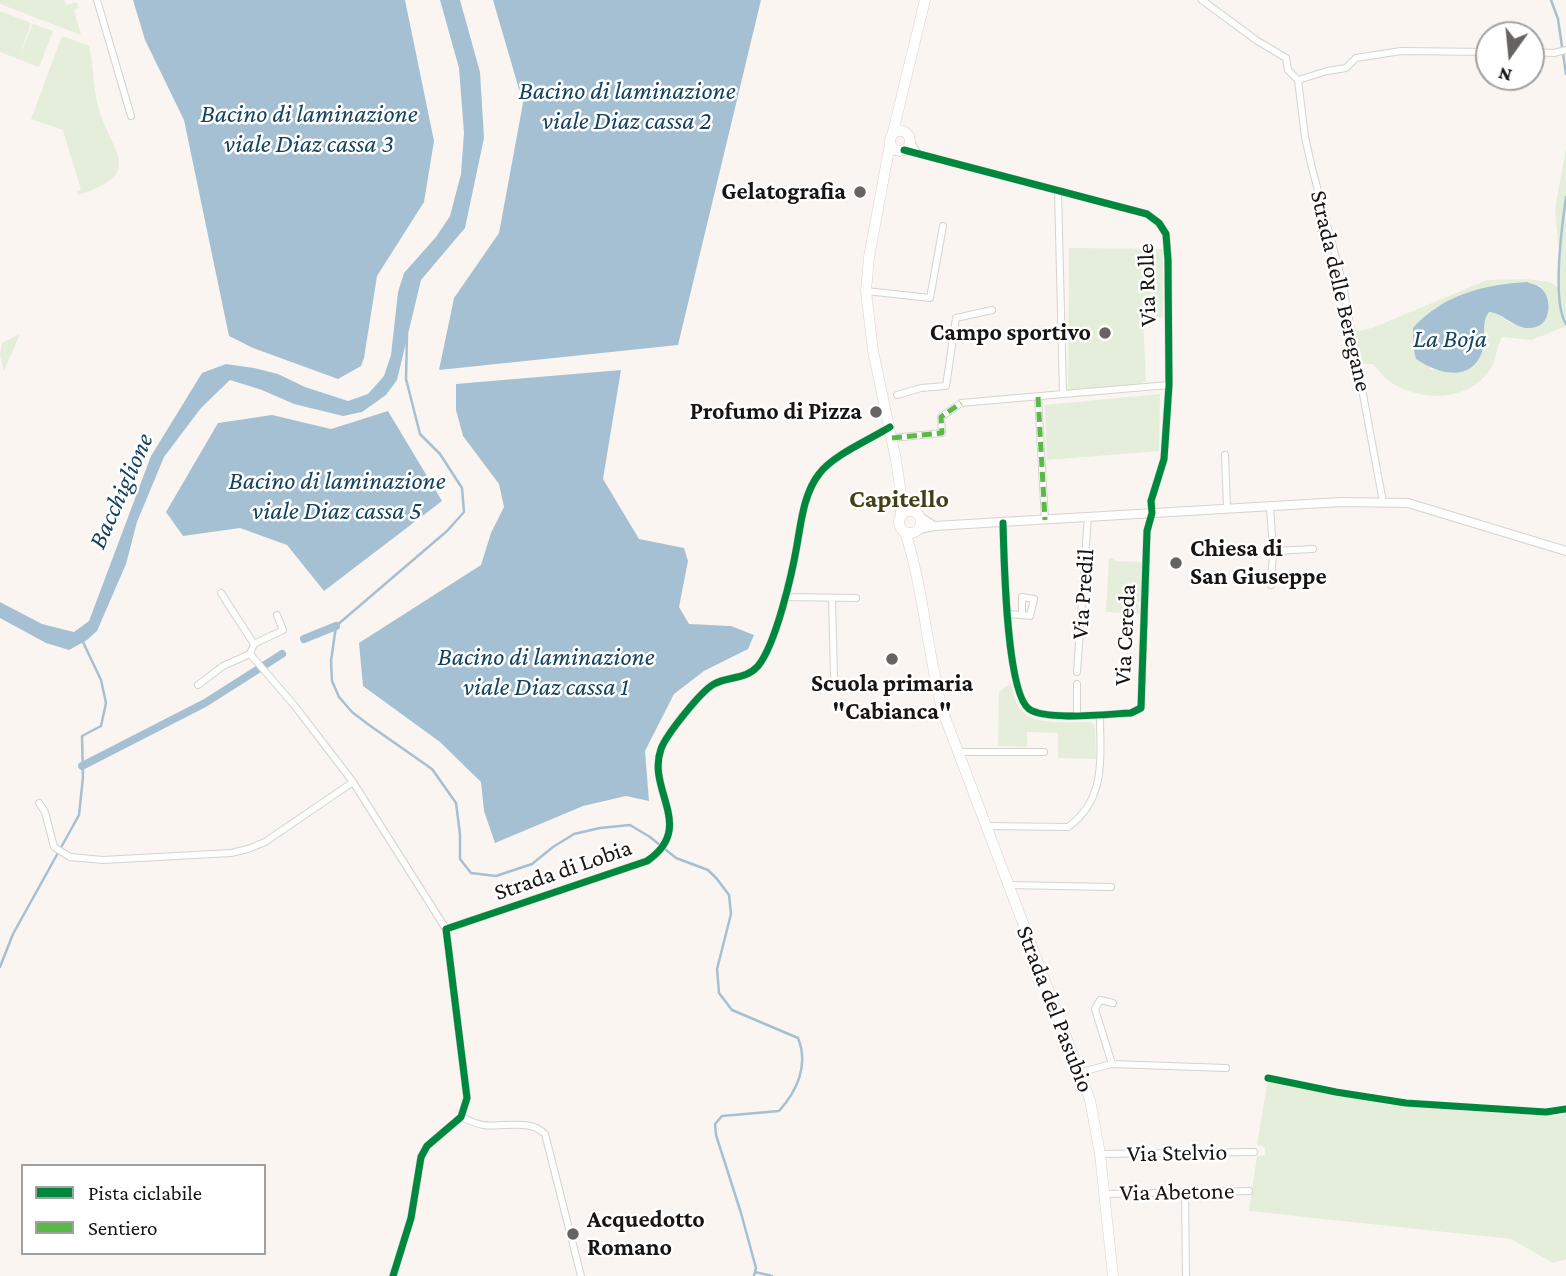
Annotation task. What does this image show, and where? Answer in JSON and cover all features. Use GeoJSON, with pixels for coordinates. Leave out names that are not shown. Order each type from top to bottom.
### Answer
{"type":"FeatureCollection","features":[{"type":"Feature","properties":{"kind":"main road"},"geometry":{"type":"LineString","coordinates":[[896,460],[908,499],[918,515],[918,531],[905,532],[899,525],[901,494],[891,433],[890,396],[868,321],[866,291],[869,257],[896,114],[925,0]]}},
{"type":"Feature","properties":{"kind":"main road"},"geometry":{"type":"LineString","coordinates":[[886,165],[908,146],[908,137],[896,114]]}},
{"type":"Feature","properties":{"kind":"main road"},"geometry":{"type":"LineString","coordinates":[[891,140],[899,132],[908,137]]}},
{"type":"Feature","properties":{"kind":"main road"},"geometry":{"type":"LineString","coordinates":[[891,140],[893,148],[902,151]]}},
{"type":"Feature","properties":{"kind":"main road"},"geometry":{"type":"LineString","coordinates":[[901,517],[907,512],[918,515]]}},
{"type":"Feature","properties":{"kind":"main road","name":"Strada del Pasubio"},"geometry":{"type":"LineString","coordinates":[[918,531],[915,549],[918,586]]}},
{"type":"Feature","properties":{"kind":"main road","name":"Strada del Pasubio"},"geometry":{"type":"LineString","coordinates":[[905,532],[918,586],[935,682],[957,752],[1090,1100],[1100,1154],[1113,1276]]}},
{"type":"Feature","properties":{"kind":"street"},"geometry":{"type":"LineString","coordinates":[[97,0],[131,116]]}},
{"type":"Feature","properties":{"kind":"street","name":"Strada delle Beregane"},"geometry":{"type":"LineString","coordinates":[[1202,0],[1256,40],[1286,58],[1288,70],[1298,80],[1305,138],[1348,307],[1383,502]]}},
{"type":"Feature","properties":{"kind":"street"},"geometry":{"type":"LineString","coordinates":[[1298,80],[1346,68],[1356,58],[1371,55],[1401,51],[1475,52]]}},
{"type":"Feature","properties":{"kind":"street"},"geometry":{"type":"LineString","coordinates":[[1545,52],[1563,51]]}},
{"type":"Feature","properties":{"kind":"street"},"geometry":{"type":"LineString","coordinates":[[908,137],[919,154]]}},
{"type":"Feature","properties":{"kind":"street","name":"Via Rolle"},"geometry":{"type":"LineString","coordinates":[[902,151],[1147,214],[1163,227],[1168,260],[1169,385],[1167,437],[1160,476],[1151,501],[1152,513]]}},
{"type":"Feature","properties":{"kind":"street"},"geometry":{"type":"LineString","coordinates":[[1058,191],[1063,394]]}},
{"type":"Feature","properties":{"kind":"street"},"geometry":{"type":"LineString","coordinates":[[866,291],[930,298],[943,226]]}},
{"type":"Feature","properties":{"kind":"street"},"geometry":{"type":"LineString","coordinates":[[890,396],[921,388],[946,386],[956,318],[992,310]]}},
{"type":"Feature","properties":{"kind":"street"},"geometry":{"type":"LineString","coordinates":[[891,433],[942,433],[941,417],[961,403],[1169,385]]}},
{"type":"Feature","properties":{"kind":"street"},"geometry":{"type":"LineString","coordinates":[[1038,397],[1045,520]]}},
{"type":"Feature","properties":{"kind":"street","name":"Strada di Lobia"},"geometry":{"type":"LineString","coordinates":[[446,929],[648,862],[662,849],[668,842],[669,808],[658,765],[660,750],[681,719],[715,683],[744,676],[756,668],[766,653],[785,597],[806,500],[818,474],[829,464],[891,433]]}},
{"type":"Feature","properties":{"kind":"street"},"geometry":{"type":"LineString","coordinates":[[1225,455],[1227,508]]}},
{"type":"Feature","properties":{"kind":"street"},"geometry":{"type":"LineString","coordinates":[[918,531],[934,526],[1088,516],[1383,502],[1408,503],[1566,551]]}},
{"type":"Feature","properties":{"kind":"street"},"geometry":{"type":"LineString","coordinates":[[1270,507],[1273,551],[1270,585]]}},
{"type":"Feature","properties":{"kind":"street","name":"Via Cereda"},"geometry":{"type":"LineString","coordinates":[[1003,523],[1007,614],[1022,702],[1037,712],[1077,715],[1131,713],[1141,708],[1147,531],[1152,513]]}},
{"type":"Feature","properties":{"kind":"street"},"geometry":{"type":"LineString","coordinates":[[918,515],[934,526]]}},
{"type":"Feature","properties":{"kind":"street","name":"Via Predil"},"geometry":{"type":"LineString","coordinates":[[1077,672],[1088,516]]}},
{"type":"Feature","properties":{"kind":"street"},"geometry":{"type":"LineString","coordinates":[[1273,551],[1313,549]]}},
{"type":"Feature","properties":{"kind":"street"},"geometry":{"type":"LineString","coordinates":[[221,593],[254,644]]}},
{"type":"Feature","properties":{"kind":"street"},"geometry":{"type":"LineString","coordinates":[[785,597],[856,598]]}},
{"type":"Feature","properties":{"kind":"street"},"geometry":{"type":"LineString","coordinates":[[832,598],[834,676]]}},
{"type":"Feature","properties":{"kind":"street"},"geometry":{"type":"LineString","coordinates":[[1007,614],[1022,615]]}},
{"type":"Feature","properties":{"kind":"street"},"geometry":{"type":"LineString","coordinates":[[198,685],[223,666],[250,654],[254,644],[284,630],[277,615]]}},
{"type":"Feature","properties":{"kind":"street"},"geometry":{"type":"LineString","coordinates":[[250,654],[294,705],[353,782],[446,929],[467,1097],[461,1117],[427,1146],[421,1157],[411,1217],[393,1276]]}},
{"type":"Feature","properties":{"kind":"street"},"geometry":{"type":"LineString","coordinates":[[1077,684],[1077,715]]}},
{"type":"Feature","properties":{"kind":"street"},"geometry":{"type":"LineString","coordinates":[[985,826],[1068,827],[1079,819],[1087,811],[1095,794],[1100,770],[1100,715]]}},
{"type":"Feature","properties":{"kind":"street"},"geometry":{"type":"LineString","coordinates":[[957,752],[1044,752]]}},
{"type":"Feature","properties":{"kind":"street"},"geometry":{"type":"LineString","coordinates":[[39,803],[45,812],[54,847],[70,857],[103,860],[231,853],[265,842],[353,782]]}},
{"type":"Feature","properties":{"kind":"street"},"geometry":{"type":"LineString","coordinates":[[1009,885],[1111,887]]}},
{"type":"Feature","properties":{"kind":"street"},"geometry":{"type":"LineString","coordinates":[[1112,1064],[1096,1009],[1100,1000],[1114,1003]]}},
{"type":"Feature","properties":{"kind":"street"},"geometry":{"type":"LineString","coordinates":[[1081,1072],[1112,1064],[1226,1068]]}},
{"type":"Feature","properties":{"kind":"street"},"geometry":{"type":"LineString","coordinates":[[461,1117],[485,1126],[530,1125],[538,1127],[545,1134],[581,1276]]}},
{"type":"Feature","properties":{"kind":"street","name":"Via Stelvio"},"geometry":{"type":"LineString","coordinates":[[1100,1154],[1254,1152]]}},
{"type":"Feature","properties":{"kind":"street","name":"Via Abetone"},"geometry":{"type":"LineString","coordinates":[[1105,1194],[1249,1191]]}},
{"type":"Feature","properties":{"kind":"street"},"geometry":{"type":"LineString","coordinates":[[1185,1192],[1186,1276]]}},
{"type":"Feature","properties":{"kind":"green space"},"geometry":{"type":"Polygon","coordinates":[[[0,0],[64,0],[66,5],[77,2],[78,8],[74,10],[81,35],[0,4],[0,0]]]}},
{"type":"Feature","properties":{"kind":"green space"},"geometry":{"type":"Polygon","coordinates":[[[0,11],[31,23],[19,57],[33,24],[53,31],[39,67],[0,52],[0,11]]]}},
{"type":"Feature","properties":{"kind":"green space"},"geometry":{"type":"Polygon","coordinates":[[[62,36],[89,46],[98,106],[119,160],[118,170],[112,179],[78,195],[77,191],[81,190],[63,130],[31,119],[62,36]]]}},
{"type":"Feature","properties":{"kind":"green space"},"geometry":{"type":"Polygon","coordinates":[[[1566,148],[1566,326],[1532,340],[1502,337],[1493,364],[1482,379],[1472,387],[1448,395],[1435,396],[1409,391],[1390,382],[1373,364],[1359,364],[1353,332],[1372,328],[1487,280],[1526,279],[1550,282],[1559,288],[1555,209],[1566,148]],[[1527,282],[1490,286],[1467,293],[1433,309],[1430,369],[1453,373],[1475,364],[1483,349],[1484,323],[1488,312],[1494,312],[1509,322],[1526,328],[1546,294],[1540,286],[1527,282]]]}},
{"type":"Feature","properties":{"kind":"green space","name":"Campo sportivo"},"geometry":{"type":"Polygon","coordinates":[[[1069,248],[1163,249],[1163,317],[1143,319],[1146,382],[1142,382],[1142,387],[1068,391],[1069,248]]]}},
{"type":"Feature","properties":{"kind":"green space"},"geometry":{"type":"Polygon","coordinates":[[[20,334],[4,371],[0,355],[2,343],[20,334]]]}},
{"type":"Feature","properties":{"kind":"green space"},"geometry":{"type":"Polygon","coordinates":[[[1160,394],[1159,451],[1047,460],[1045,405],[1160,394]]]}},
{"type":"Feature","properties":{"kind":"green space"},"geometry":{"type":"Polygon","coordinates":[[[1113,558],[1115,561],[1143,562],[1141,602],[1138,602],[1140,614],[1106,612],[1109,559],[1113,558]]]}},
{"type":"Feature","properties":{"kind":"green space"},"geometry":{"type":"Polygon","coordinates":[[[1011,683],[1017,704],[1022,712],[1030,717],[1050,722],[1091,722],[1095,726],[1096,759],[1058,758],[1058,733],[1027,732],[1027,747],[998,746],[999,692],[1011,683]]]}},
{"type":"Feature","properties":{"kind":"green space"},"geometry":{"type":"Polygon","coordinates":[[[1268,1078],[1406,1103],[1546,1112],[1551,1116],[1566,1114],[1566,1259],[1553,1263],[1511,1239],[1249,1211],[1257,1156],[1265,1155],[1265,1147],[1257,1145],[1268,1078]]]}},
{"type":"Feature","properties":{"kind":"water","name":"Bacino di laminazione viale Diaz cassa 3"},"geometry":{"type":"Polygon","coordinates":[[[133,0],[405,0],[434,141],[424,202],[377,276],[361,366],[338,379],[253,348],[229,336],[184,120],[145,40],[133,0]]]}},
{"type":"Feature","properties":{"kind":"water","name":"Bacchiglione"},"geometry":{"type":"Polygon","coordinates":[[[440,0],[460,0],[480,72],[484,138],[465,228],[421,280],[397,380],[386,395],[362,412],[343,416],[294,404],[230,380],[201,408],[164,457],[137,522],[126,564],[97,631],[69,650],[46,643],[0,618],[0,602],[42,624],[74,632],[89,621],[151,456],[202,373],[226,364],[254,368],[278,374],[305,387],[348,401],[368,394],[384,376],[391,355],[398,292],[404,273],[436,237],[450,216],[461,174],[464,133],[459,68],[440,0]]]}},
{"type":"Feature","properties":{"kind":"water","name":"Bacino di laminazione viale Diaz cassa 2"},"geometry":{"type":"Polygon","coordinates":[[[493,0],[761,0],[678,345],[439,370],[454,298],[499,233],[523,103],[493,0]]]}},
{"type":"Feature","properties":{"kind":"water","name":"La Boja"},"geometry":{"type":"Polygon","coordinates":[[[1527,282],[1540,288],[1547,299],[1547,316],[1541,325],[1523,327],[1489,312],[1485,320],[1483,349],[1472,367],[1454,373],[1445,372],[1416,359],[1413,328],[1437,307],[1465,293],[1496,285],[1527,282]]]}},
{"type":"Feature","properties":{"kind":"water","name":"Bacino di laminazione viale Diaz cassa 1"},"geometry":{"type":"Polygon","coordinates":[[[621,370],[603,479],[639,539],[684,548],[688,561],[679,607],[689,624],[731,626],[754,635],[748,649],[704,671],[674,694],[645,751],[649,801],[626,796],[583,806],[495,843],[484,811],[481,782],[440,742],[363,686],[359,643],[481,565],[491,533],[504,507],[499,484],[463,436],[456,410],[456,384],[621,370]]]}},
{"type":"Feature","properties":{"kind":"water","name":"Bacino di laminazione viale Diaz cassa 5"},"geometry":{"type":"Polygon","coordinates":[[[388,411],[442,501],[324,591],[287,545],[240,528],[183,536],[166,512],[218,423],[272,415],[331,429],[388,411]]]}},
{"type":"Feature","properties":{"kind":"waterway"},"geometry":{"type":"LineString","coordinates":[[1551,0],[1558,19],[1566,74]]}},
{"type":"Feature","properties":{"kind":"waterway"},"geometry":{"type":"LineString","coordinates":[[1566,197],[1559,282],[1562,313],[1566,324]]}},
{"type":"Feature","properties":{"kind":"waterway"},"geometry":{"type":"LineString","coordinates":[[407,334],[406,379],[420,434],[440,454],[462,488],[464,512],[447,531],[336,626],[331,661],[332,681],[339,697],[352,712],[432,769],[456,803],[460,859],[471,873],[496,876],[532,864],[574,834],[630,825],[676,858],[708,870],[729,895],[731,914],[717,969],[719,993],[732,1010],[798,1038],[802,1058],[796,1086],[779,1111],[722,1116],[715,1124],[756,1268],[754,1276]]}},
{"type":"Feature","properties":{"kind":"waterway"},"geometry":{"type":"LineString","coordinates":[[304,639],[336,626]]}},
{"type":"Feature","properties":{"kind":"waterway"},"geometry":{"type":"LineString","coordinates":[[0,967],[13,934],[79,815],[83,777],[82,736],[101,726],[106,703],[101,680],[82,640]]}},
{"type":"Feature","properties":{"kind":"waterway"},"geometry":{"type":"LineString","coordinates":[[82,766],[205,703],[282,654]]}},
{"type":"Feature","properties":{"kind":"waterway"},"geometry":{"type":"LineString","coordinates":[[755,1272],[772,1276]]}},
{"type":"Feature","properties":{"kind":"marked path"},"geometry":{"type":"LineString","coordinates":[[1038,397],[1045,520]]}},
{"type":"Feature","properties":{"kind":"marked path"},"geometry":{"type":"LineString","coordinates":[[892,438],[942,433],[941,417],[961,403]]}},
{"type":"Feature","properties":{"kind":"cycle path"},"geometry":{"type":"LineString","coordinates":[[904,150],[1147,214],[1159,223],[1166,234],[1169,385],[1164,459],[1151,501],[1152,513],[1147,531],[1141,708],[1131,713],[1078,716],[1049,715],[1029,709],[1021,697],[1011,651],[1003,523]]}},
{"type":"Feature","properties":{"kind":"cycle path"},"geometry":{"type":"LineString","coordinates":[[393,1276],[411,1218],[421,1157],[427,1146],[461,1117],[467,1098],[446,929],[647,861],[661,848],[668,835],[669,821],[658,764],[664,742],[684,714],[708,688],[748,674],[758,666],[771,642],[782,608],[804,508],[814,482],[833,460],[890,427]]}},
{"type":"Feature","properties":{"kind":"cycle path"},"geometry":{"type":"LineString","coordinates":[[1268,1078],[1406,1103],[1546,1112],[1566,1109]]}},
{"type":"Feature","properties":{"kind":"place","name":"Gelatografia"},"geometry":{"type":"Point","coordinates":[860,192]}},
{"type":"Feature","properties":{"kind":"place","name":"Campo sportivo"},"geometry":{"type":"Point","coordinates":[1105,333]}},
{"type":"Feature","properties":{"kind":"place","name":"Profumo di Pizza"},"geometry":{"type":"Point","coordinates":[876,412]}},
{"type":"Feature","properties":{"kind":"place","name":"Chiesa di San Giuseppe"},"geometry":{"type":"Point","coordinates":[1176,563]}},
{"type":"Feature","properties":{"kind":"place","name":"Scuola primaria \"Cabianca\""},"geometry":{"type":"Point","coordinates":[892,659]}},
{"type":"Feature","properties":{"kind":"place","name":"Acquedotto Romano"},"geometry":{"type":"Point","coordinates":[573,1234]}},
{"type":"Feature","properties":{"kind":"district","name":"Capitello"},"geometry":{"type":"Point","coordinates":[899,499]}}]}
